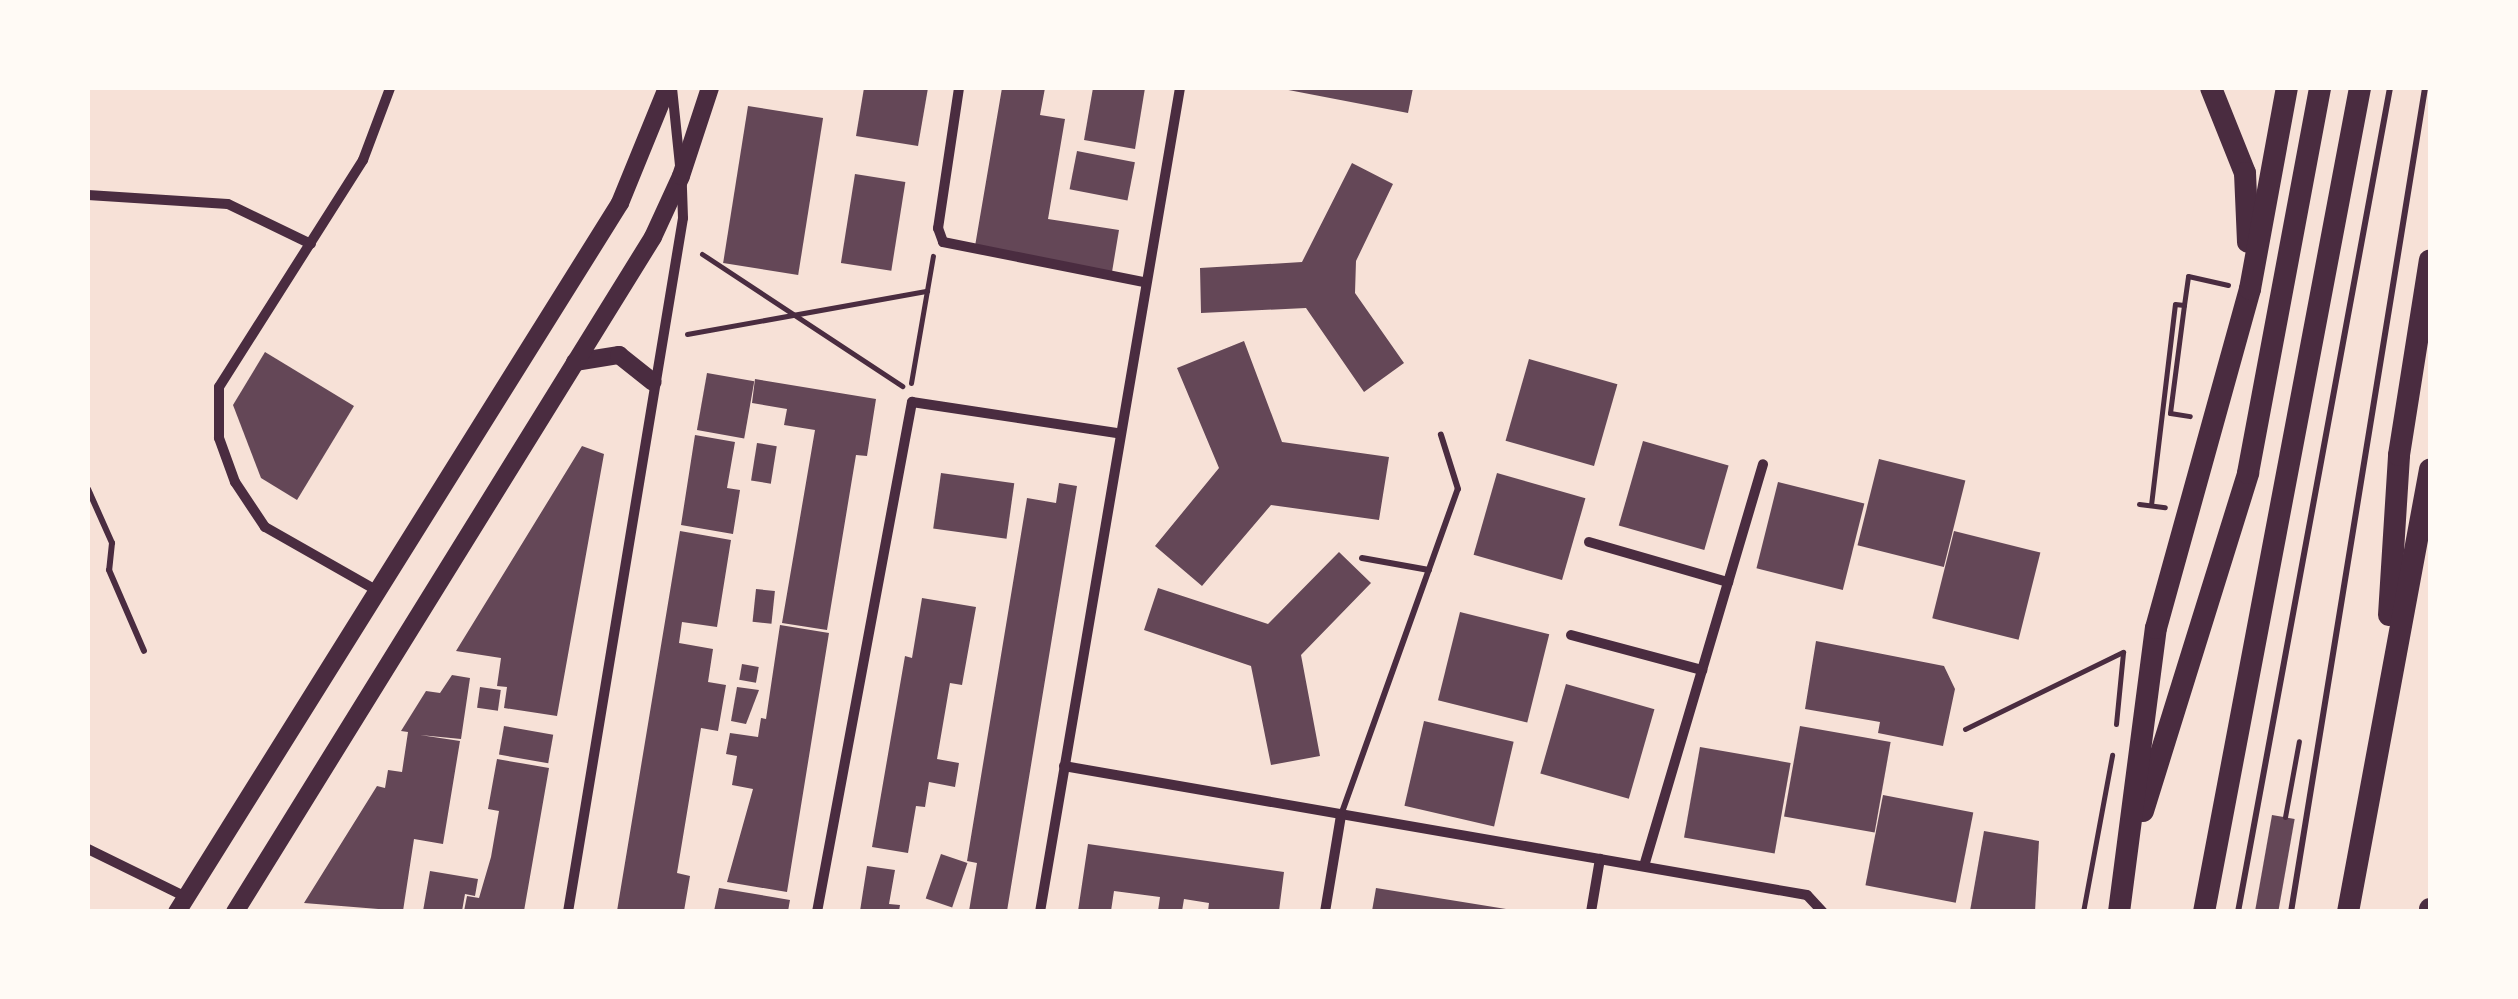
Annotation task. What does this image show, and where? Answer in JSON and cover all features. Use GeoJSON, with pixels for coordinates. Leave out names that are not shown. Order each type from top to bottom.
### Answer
{"type":"FeatureCollection","features":[{"type":"Feature","properties":{"kind":"highway"},"geometry":{"type":"LineString","coordinates":[[2211,88],[2245,173],[2250,289]]}},
{"type":"Feature","properties":{"kind":"highway"},"geometry":{"type":"LineString","coordinates":[[2120,912],[2156,628],[2250,289],[2287,88]]}},
{"type":"Feature","properties":{"kind":"highway"},"geometry":{"type":"LineString","coordinates":[[2130,848],[2248,473],[2320,88]]}},
{"type":"Feature","properties":{"kind":"highway"},"geometry":{"type":"LineString","coordinates":[[2204,912],[2360,88]]}},
{"type":"Feature","properties":{"kind":"highway"},"geometry":{"type":"LineString","coordinates":[[2384,704],[2399,455],[2430,260]]}},
{"type":"Feature","properties":{"kind":"highway"},"geometry":{"type":"LineString","coordinates":[[2348,912],[2430,470]]}},
{"type":"Feature","properties":{"kind":"street"},"geometry":{"type":"LineString","coordinates":[[376,590],[265,527],[235,482],[219,438],[218,387],[363,160],[390,88]]}},
{"type":"Feature","properties":{"kind":"street"},"geometry":{"type":"LineString","coordinates":[[568,912],[683,218],[682,176],[670,88]]}},
{"type":"Feature","properties":{"kind":"street"},"geometry":{"type":"LineString","coordinates":[[88,848],[182,904],[620,203],[670,88]]}},
{"type":"Feature","properties":{"kind":"street"},"geometry":{"type":"LineString","coordinates":[[234,912],[575,362],[682,176],[710,88]]}},
{"type":"Feature","properties":{"kind":"street"},"geometry":{"type":"LineString","coordinates":[[959,88],[938,228],[943,242],[1144,282]]}},
{"type":"Feature","properties":{"kind":"street"},"geometry":{"type":"LineString","coordinates":[[1040,912],[1117,432],[1180,88]]}},
{"type":"Feature","properties":{"kind":"street"},"geometry":{"type":"LineString","coordinates":[[88,195],[228,204],[311,244]]}},
{"type":"Feature","properties":{"kind":"street"},"geometry":{"type":"LineString","coordinates":[[575,362],[618,355],[654,382]]}},
{"type":"Feature","properties":{"kind":"street"},"geometry":{"type":"LineString","coordinates":[[817,912],[912,402],[1117,432]]}},
{"type":"Feature","properties":{"kind":"street"},"geometry":{"type":"LineString","coordinates":[[1644,866],[1763,464]]}},
{"type":"Feature","properties":{"kind":"street"},"geometry":{"type":"LineString","coordinates":[[1589,542],[1728,582]]}},
{"type":"Feature","properties":{"kind":"street"},"geometry":{"type":"LineString","coordinates":[[1571,635],[1702,670]]}},
{"type":"Feature","properties":{"kind":"street"},"geometry":{"type":"LineString","coordinates":[[1064,766],[1807,895],[1823,909]]}},
{"type":"Feature","properties":{"kind":"street"},"geometry":{"type":"LineString","coordinates":[[1325,912],[1341,815]]}},
{"type":"Feature","properties":{"kind":"street"},"geometry":{"type":"LineString","coordinates":[[1591,912],[1600,859]]}},
{"type":"Feature","properties":{"kind":"lane"},"geometry":{"type":"LineString","coordinates":[[2238,912],[2390,88]]}},
{"type":"Feature","properties":{"kind":"lane"},"geometry":{"type":"LineString","coordinates":[[2290,912],[2425,88]]}},
{"type":"Feature","properties":{"kind":"lane"},"geometry":{"type":"LineString","coordinates":[[1341,815],[1458,489],[1441,435]]}},
{"type":"Feature","properties":{"kind":"lane"},"geometry":{"type":"LineString","coordinates":[[88,489],[112,543],[109,570],[144,651]]}},
{"type":"Feature","properties":{"kind":"lane"},"geometry":{"type":"LineString","coordinates":[[1362,558],[1428,570]]}},
{"type":"Feature","properties":{"kind":"path"},"geometry":{"type":"LineString","coordinates":[[702,254],[909,390],[938,228]]}},
{"type":"Feature","properties":{"kind":"path"},"geometry":{"type":"LineString","coordinates":[[2170,413],[2188,276],[2250,289]]}},
{"type":"Feature","properties":{"kind":"path"},"geometry":{"type":"LineString","coordinates":[[687,334],[927,291]]}},
{"type":"Feature","properties":{"kind":"path"},"geometry":{"type":"LineString","coordinates":[[2150,505],[2175,304],[2184,305]]}},
{"type":"Feature","properties":{"kind":"path"},"geometry":{"type":"LineString","coordinates":[[1966,729],[2123,652],[2115,727]]}},
{"type":"Feature","properties":{"kind":"path"},"geometry":{"type":"LineString","coordinates":[[2083,912],[2113,746]]}},
{"type":"Feature","properties":{"kind":"building"},"geometry":{"type":"Polygon","coordinates":[[[864,88],[928,88],[918,146],[856,136],[864,88]]]}},
{"type":"Feature","properties":{"kind":"building"},"geometry":{"type":"Polygon","coordinates":[[[1002,88],[1045,88],[1040,115],[1065,119],[1048,219],[1119,230],[1112,272],[974,252],[1002,88]]]}},
{"type":"Feature","properties":{"kind":"building"},"geometry":{"type":"Polygon","coordinates":[[[1093,88],[1145,88],[1135,149],[1084,140],[1093,88]]]}},
{"type":"Feature","properties":{"kind":"building"},"geometry":{"type":"Polygon","coordinates":[[[1278,88],[1413,88],[1408,113],[1278,88]]]}},
{"type":"Feature","properties":{"kind":"building"},"geometry":{"type":"Polygon","coordinates":[[[748,106],[823,118],[798,275],[723,263],[748,106]]]}},
{"type":"Feature","properties":{"kind":"building"},"geometry":{"type":"Polygon","coordinates":[[[1077,151],[1135,162],[1127,201],[1070,189],[1077,151]]]}},
{"type":"Feature","properties":{"kind":"building"},"geometry":{"type":"Polygon","coordinates":[[[1352,163],[1393,184],[1356,261],[1355,293],[1404,363],[1364,392],[1306,308],[1201,313],[1200,268],[1302,262],[1352,163]]]}},
{"type":"Feature","properties":{"kind":"building"},"geometry":{"type":"Polygon","coordinates":[[[855,174],[905,182],[891,271],[841,263],[855,174]]]}},
{"type":"Feature","properties":{"kind":"building"},"geometry":{"type":"Polygon","coordinates":[[[1244,341],[1282,442],[1389,457],[1379,520],[1271,505],[1202,586],[1155,546],[1219,468],[1177,368],[1244,341]]]}},
{"type":"Feature","properties":{"kind":"building"},"geometry":{"type":"Polygon","coordinates":[[[265,352],[354,406],[297,500],[261,478],[233,405],[265,352]]]}},
{"type":"Feature","properties":{"kind":"building"},"geometry":{"type":"Polygon","coordinates":[[[1529,359],[1617,384],[1594,466],[1506,441],[1529,359]]]}},
{"type":"Feature","properties":{"kind":"building"},"geometry":{"type":"Polygon","coordinates":[[[707,373],[754,381],[744,438],[697,430],[707,373]]]}},
{"type":"Feature","properties":{"kind":"building"},"geometry":{"type":"Polygon","coordinates":[[[755,379],[876,399],[867,456],[856,455],[827,630],[782,623],[815,430],[784,425],[787,409],[752,403],[755,379]]]}},
{"type":"Feature","properties":{"kind":"building"},"geometry":{"type":"Polygon","coordinates":[[[695,435],[735,442],[727,488],[740,490],[733,534],[681,525],[695,435]]]}},
{"type":"Feature","properties":{"kind":"building"},"geometry":{"type":"Polygon","coordinates":[[[1643,441],[1729,466],[1704,550],[1619,526],[1643,441]]]}},
{"type":"Feature","properties":{"kind":"building"},"geometry":{"type":"Polygon","coordinates":[[[757,443],[777,446],[771,484],[751,481],[757,443]]]}},
{"type":"Feature","properties":{"kind":"building"},"geometry":{"type":"Polygon","coordinates":[[[582,446],[604,454],[557,716],[504,708],[507,687],[497,686],[501,658],[456,651],[582,446]]]}},
{"type":"Feature","properties":{"kind":"building"},"geometry":{"type":"Polygon","coordinates":[[[1879,459],[1965,481],[1944,567],[1857,545],[1879,459]]]}},
{"type":"Feature","properties":{"kind":"building"},"geometry":{"type":"Polygon","coordinates":[[[941,473],[1014,483],[1006,539],[933,528],[941,473]]]}},
{"type":"Feature","properties":{"kind":"building"},"geometry":{"type":"Polygon","coordinates":[[[1497,473],[1585,498],[1562,580],[1474,555],[1497,473]]]}},
{"type":"Feature","properties":{"kind":"building"},"geometry":{"type":"Polygon","coordinates":[[[1778,482],[1864,504],[1843,590],[1756,568],[1778,482]]]}},
{"type":"Feature","properties":{"kind":"building"},"geometry":{"type":"Polygon","coordinates":[[[1059,483],[1077,486],[1007,911],[969,911],[977,863],[967,861],[1027,498],[1056,503],[1059,483]]]}},
{"type":"Feature","properties":{"kind":"building"},"geometry":{"type":"Polygon","coordinates":[[[680,531],[731,540],[717,627],[682,622],[679,643],[713,649],[708,682],[726,685],[718,731],[701,728],[677,873],[690,876],[684,911],[617,911],[680,531]]]}},
{"type":"Feature","properties":{"kind":"building"},"geometry":{"type":"Polygon","coordinates":[[[1954,531],[2040,553],[2019,640],[1932,618],[1954,531]]]}},
{"type":"Feature","properties":{"kind":"building"},"geometry":{"type":"Polygon","coordinates":[[[1339,552],[1371,583],[1301,655],[1320,756],[1271,765],[1251,666],[1144,630],[1158,588],[1268,624],[1339,552]]]}},
{"type":"Feature","properties":{"kind":"building"},"geometry":{"type":"Polygon","coordinates":[[[756,589],[775,591],[771,624],[753,622],[756,589]]]}},
{"type":"Feature","properties":{"kind":"building"},"geometry":{"type":"Polygon","coordinates":[[[922,598],[976,607],[962,685],[950,683],[937,759],[959,763],[955,787],[929,782],[925,807],[916,806],[908,853],[872,847],[905,656],[912,658],[922,598]]]}},
{"type":"Feature","properties":{"kind":"building"},"geometry":{"type":"Polygon","coordinates":[[[1460,612],[1549,634],[1527,723],[1438,700],[1460,612]]]}},
{"type":"Feature","properties":{"kind":"building"},"geometry":{"type":"Polygon","coordinates":[[[780,625],[829,633],[787,892],[727,882],[753,789],[732,785],[737,756],[726,754],[730,733],[758,737],[761,718],[766,719],[780,625]]]}},
{"type":"Feature","properties":{"kind":"building"},"geometry":{"type":"Polygon","coordinates":[[[1816,641],[1944,666],[1955,689],[1943,746],[1878,733],[1880,722],[1805,709],[1816,641]]]}},
{"type":"Feature","properties":{"kind":"building"},"geometry":{"type":"Polygon","coordinates":[[[742,664],[759,667],[756,683],[739,680],[742,664]]]}},
{"type":"Feature","properties":{"kind":"building"},"geometry":{"type":"Polygon","coordinates":[[[452,675],[470,678],[461,739],[420,735],[460,741],[443,844],[414,839],[403,911],[304,903],[377,786],[385,788],[388,770],[402,772],[408,732],[401,731],[426,691],[440,693],[452,675]]]}},
{"type":"Feature","properties":{"kind":"building"},"geometry":{"type":"Polygon","coordinates":[[[1566,684],[1654,709],[1629,799],[1540,773],[1566,684]]]}},
{"type":"Feature","properties":{"kind":"building"},"geometry":{"type":"Polygon","coordinates":[[[480,687],[501,690],[498,711],[477,708],[480,687]]]}},
{"type":"Feature","properties":{"kind":"building"},"geometry":{"type":"Polygon","coordinates":[[[737,687],[759,690],[746,724],[731,721],[737,687]]]}},
{"type":"Feature","properties":{"kind":"building"},"geometry":{"type":"Polygon","coordinates":[[[1424,721],[1514,742],[1494,826],[1404,806],[1424,721]]]}},
{"type":"Feature","properties":{"kind":"building"},"geometry":{"type":"Polygon","coordinates":[[[504,726],[553,735],[548,763],[499,755],[504,726]]]}},
{"type":"Feature","properties":{"kind":"building"},"geometry":{"type":"Polygon","coordinates":[[[1800,726],[1891,742],[1875,833],[1784,817],[1800,726]]]}},
{"type":"Feature","properties":{"kind":"building"},"geometry":{"type":"Polygon","coordinates":[[[1700,747],[1791,763],[1775,854],[1684,838],[1700,747]]]}},
{"type":"Feature","properties":{"kind":"building"},"geometry":{"type":"Polygon","coordinates":[[[497,759],[549,768],[524,911],[464,911],[467,896],[479,898],[491,857],[499,811],[488,809],[497,759]]]}},
{"type":"Feature","properties":{"kind":"building"},"geometry":{"type":"Polygon","coordinates":[[[1883,795],[1973,813],[1956,903],[1865,885],[1883,795]]]}},
{"type":"Feature","properties":{"kind":"building"},"geometry":{"type":"Polygon","coordinates":[[[2272,815],[2295,819],[2278,912],[2255,912],[2272,815]]]}},
{"type":"Feature","properties":{"kind":"building"},"geometry":{"type":"Polygon","coordinates":[[[1984,831],[2039,841],[2035,911],[1970,911],[1984,831]]]}},
{"type":"Feature","properties":{"kind":"building"},"geometry":{"type":"Polygon","coordinates":[[[1088,844],[1284,872],[1279,911],[1208,911],[1209,903],[1184,899],[1182,911],[1158,911],[1160,897],[1114,891],[1111,911],[1078,911],[1088,844]]]}},
{"type":"Feature","properties":{"kind":"building"},"geometry":{"type":"Polygon","coordinates":[[[941,854],[967,863],[952,908],[926,898],[941,854]]]}},
{"type":"Feature","properties":{"kind":"building"},"geometry":{"type":"Polygon","coordinates":[[[867,866],[895,870],[889,904],[900,905],[899,911],[860,911],[867,866]]]}},
{"type":"Feature","properties":{"kind":"building"},"geometry":{"type":"Polygon","coordinates":[[[430,871],[478,879],[475,896],[465,894],[462,911],[423,911],[430,871]]]}},
{"type":"Feature","properties":{"kind":"building"},"geometry":{"type":"Polygon","coordinates":[[[719,888],[790,900],[788,911],[714,911],[719,888]]]}},
{"type":"Feature","properties":{"kind":"building"},"geometry":{"type":"Polygon","coordinates":[[[1376,888],[1506,909],[1506,911],[1372,911],[1376,888]]]}}]}
